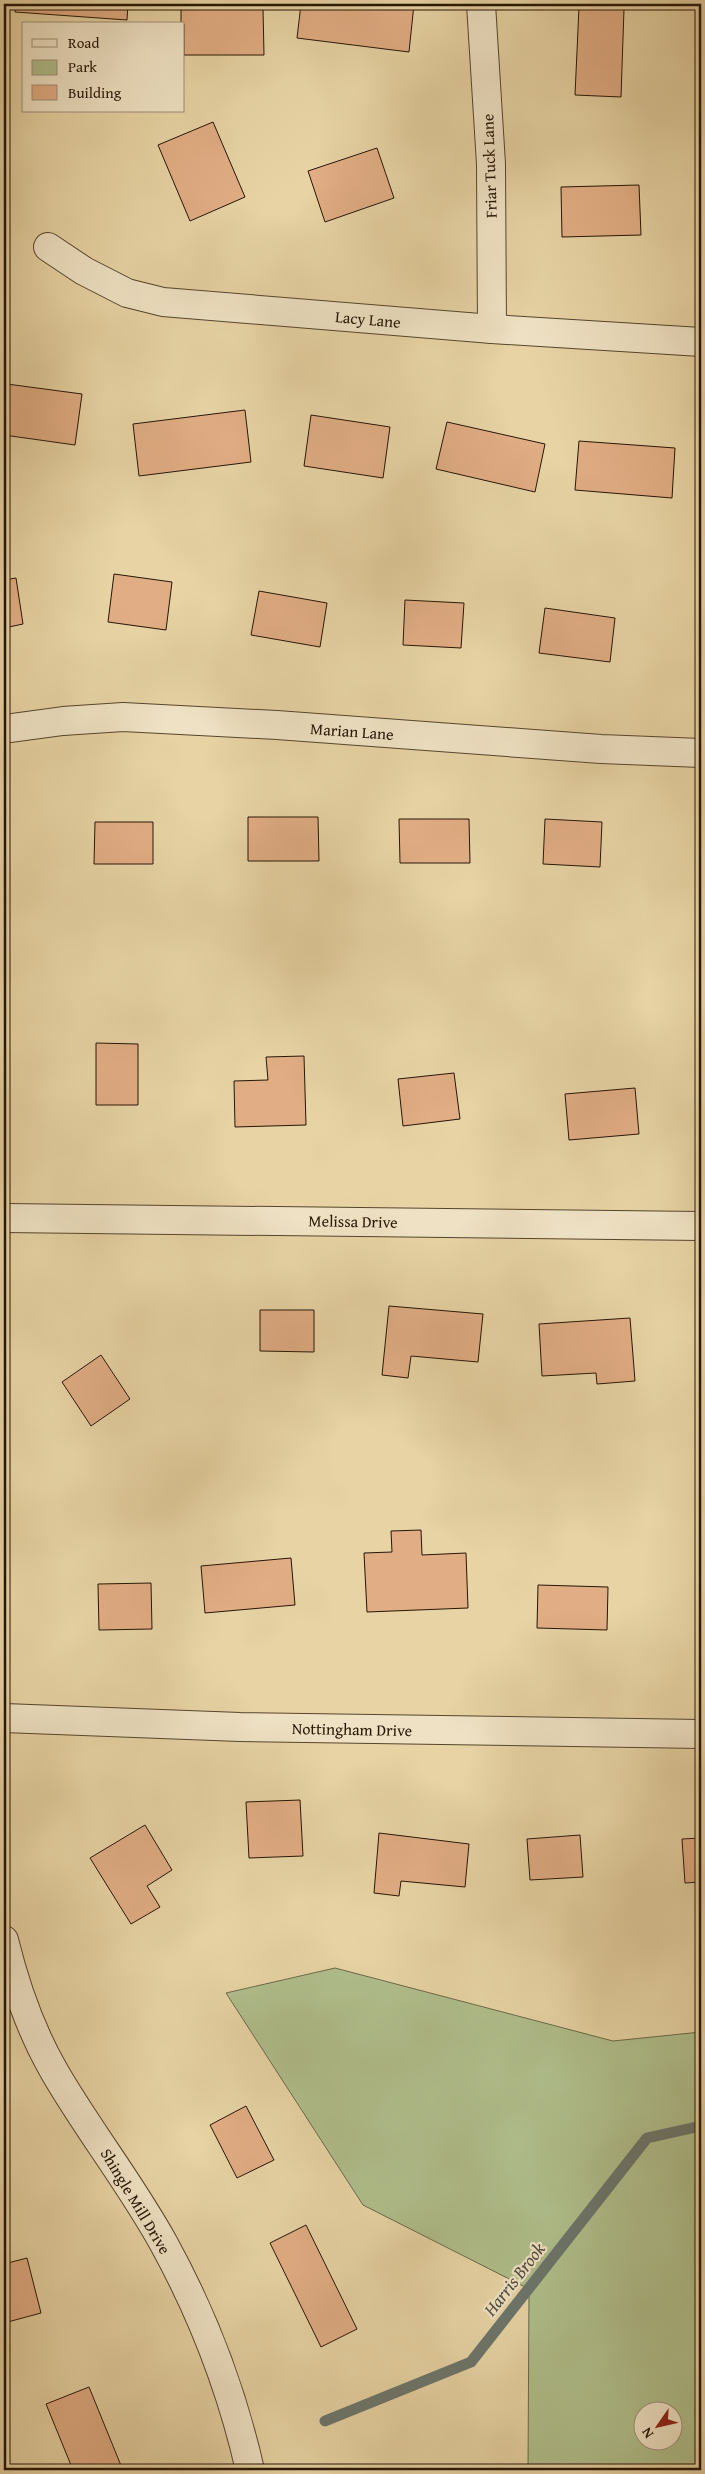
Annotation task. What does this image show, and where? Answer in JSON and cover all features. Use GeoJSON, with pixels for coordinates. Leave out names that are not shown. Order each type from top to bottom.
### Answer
{"type":"FeatureCollection","features":[{"type":"Feature","properties":{"kind":"street","name":"Friar Tuck Lane"},"geometry":{"type":"LineString","coordinates":[[481,4],[491,164],[492,329]]}},
{"type":"Feature","properties":{"kind":"street","name":"Lacy Lane"},"geometry":{"type":"LineString","coordinates":[[48,247],[84,271],[127,293],[163,302],[492,329],[701,342]]}},
{"type":"Feature","properties":{"kind":"street","name":"Marian Lane"},"geometry":{"type":"LineString","coordinates":[[4,729],[63,721],[123,717],[287,726],[627,751],[701,753]]}},
{"type":"Feature","properties":{"kind":"street","name":"Melissa Drive"},"geometry":{"type":"LineString","coordinates":[[4,1218],[701,1226]]}},
{"type":"Feature","properties":{"kind":"street","name":"Nottingham Drive"},"geometry":{"type":"LineString","coordinates":[[4,1718],[240,1727],[701,1734]]}},
{"type":"Feature","properties":{"kind":"street","name":"Shingle Mill Drive"},"geometry":{"type":"LineString","coordinates":[[4,1940],[11,1968],[30,2021],[54,2070],[164,2244],[196,2309],[237,2418],[250,2470]]}},
{"type":"Feature","properties":{"kind":"green space"},"geometry":{"type":"Polygon","coordinates":[[[335,1968],[613,2041],[701,2032],[701,2470],[528,2470],[529,2289],[363,2205],[226,1993],[335,1968]]]}},
{"type":"Feature","properties":{"kind":"building"},"geometry":{"type":"Polygon","coordinates":[[[15,4],[128,4],[127,20],[15,12],[15,4]]]}},
{"type":"Feature","properties":{"kind":"building"},"geometry":{"type":"Polygon","coordinates":[[[301,4],[414,4],[409,52],[297,38],[301,4]]]}},
{"type":"Feature","properties":{"kind":"building"},"geometry":{"type":"Polygon","coordinates":[[[579,7],[624,9],[621,97],[575,95],[579,7]]]}},
{"type":"Feature","properties":{"kind":"building"},"geometry":{"type":"Polygon","coordinates":[[[263,8],[264,55],[185,55],[185,22],[181,22],[181,9],[263,8]]]}},
{"type":"Feature","properties":{"kind":"building"},"geometry":{"type":"Polygon","coordinates":[[[213,122],[245,197],[190,221],[158,145],[213,122]]]}},
{"type":"Feature","properties":{"kind":"building"},"geometry":{"type":"Polygon","coordinates":[[[377,148],[394,198],[325,222],[308,171],[377,148]]]}},
{"type":"Feature","properties":{"kind":"building"},"geometry":{"type":"Polygon","coordinates":[[[639,185],[641,235],[562,237],[561,187],[639,185]]]}},
{"type":"Feature","properties":{"kind":"building"},"geometry":{"type":"Polygon","coordinates":[[[7,384],[82,394],[75,445],[4,435],[7,384]]]}},
{"type":"Feature","properties":{"kind":"building"},"geometry":{"type":"Polygon","coordinates":[[[245,410],[251,462],[139,476],[133,424],[245,410]]]}},
{"type":"Feature","properties":{"kind":"building"},"geometry":{"type":"Polygon","coordinates":[[[311,415],[390,427],[383,478],[304,466],[311,415]]]}},
{"type":"Feature","properties":{"kind":"building"},"geometry":{"type":"Polygon","coordinates":[[[447,422],[545,444],[535,492],[436,469],[447,422]]]}},
{"type":"Feature","properties":{"kind":"building"},"geometry":{"type":"Polygon","coordinates":[[[579,441],[675,448],[672,498],[575,490],[579,441]]]}},
{"type":"Feature","properties":{"kind":"building"},"geometry":{"type":"Polygon","coordinates":[[[114,574],[172,582],[166,630],[108,622],[114,574]]]}},
{"type":"Feature","properties":{"kind":"building"},"geometry":{"type":"Polygon","coordinates":[[[16,578],[23,624],[4,628],[4,580],[16,578]]]}},
{"type":"Feature","properties":{"kind":"building"},"geometry":{"type":"Polygon","coordinates":[[[259,591],[327,603],[320,647],[251,635],[259,591]]]}},
{"type":"Feature","properties":{"kind":"building"},"geometry":{"type":"Polygon","coordinates":[[[405,600],[464,603],[461,648],[403,645],[405,600]]]}},
{"type":"Feature","properties":{"kind":"building"},"geometry":{"type":"Polygon","coordinates":[[[545,608],[615,618],[610,662],[539,653],[545,608]]]}},
{"type":"Feature","properties":{"kind":"building"},"geometry":{"type":"Polygon","coordinates":[[[248,817],[318,817],[319,861],[248,861],[248,817]]]}},
{"type":"Feature","properties":{"kind":"building"},"geometry":{"type":"Polygon","coordinates":[[[399,819],[469,819],[470,863],[400,863],[399,819]]]}},
{"type":"Feature","properties":{"kind":"building"},"geometry":{"type":"Polygon","coordinates":[[[545,819],[602,822],[600,867],[543,864],[545,819]]]}},
{"type":"Feature","properties":{"kind":"building"},"geometry":{"type":"Polygon","coordinates":[[[95,822],[153,822],[153,864],[94,864],[95,822]]]}},
{"type":"Feature","properties":{"kind":"building"},"geometry":{"type":"Polygon","coordinates":[[[96,1043],[138,1044],[138,1105],[96,1105],[96,1043]]]}},
{"type":"Feature","properties":{"kind":"building"},"geometry":{"type":"Polygon","coordinates":[[[304,1056],[306,1125],[235,1127],[234,1081],[268,1080],[266,1057],[304,1056]]]}},
{"type":"Feature","properties":{"kind":"building"},"geometry":{"type":"Polygon","coordinates":[[[454,1073],[460,1119],[403,1126],[398,1079],[454,1073]]]}},
{"type":"Feature","properties":{"kind":"building"},"geometry":{"type":"Polygon","coordinates":[[[635,1088],[639,1134],[569,1140],[565,1094],[635,1088]]]}},
{"type":"Feature","properties":{"kind":"building"},"geometry":{"type":"Polygon","coordinates":[[[389,1306],[483,1314],[478,1362],[411,1356],[408,1378],[382,1375],[389,1306]]]}},
{"type":"Feature","properties":{"kind":"building"},"geometry":{"type":"Polygon","coordinates":[[[260,1310],[314,1310],[314,1352],[260,1351],[260,1310]]]}},
{"type":"Feature","properties":{"kind":"building"},"geometry":{"type":"Polygon","coordinates":[[[630,1318],[635,1381],[597,1384],[596,1373],[542,1376],[539,1324],[630,1318]]]}},
{"type":"Feature","properties":{"kind":"building"},"geometry":{"type":"Polygon","coordinates":[[[101,1355],[130,1399],[91,1426],[62,1382],[101,1355]]]}},
{"type":"Feature","properties":{"kind":"building"},"geometry":{"type":"Polygon","coordinates":[[[421,1530],[422,1555],[466,1553],[468,1608],[367,1612],[364,1553],[392,1552],[391,1531],[421,1530]]]}},
{"type":"Feature","properties":{"kind":"building"},"geometry":{"type":"Polygon","coordinates":[[[291,1558],[295,1605],[205,1613],[201,1566],[291,1558]]]}},
{"type":"Feature","properties":{"kind":"building"},"geometry":{"type":"Polygon","coordinates":[[[151,1583],[152,1629],[99,1630],[98,1584],[151,1583]]]}},
{"type":"Feature","properties":{"kind":"building"},"geometry":{"type":"Polygon","coordinates":[[[538,1585],[608,1587],[607,1630],[537,1628],[538,1585]]]}},
{"type":"Feature","properties":{"kind":"building"},"geometry":{"type":"Polygon","coordinates":[[[300,1800],[303,1856],[249,1858],[246,1802],[300,1800]]]}},
{"type":"Feature","properties":{"kind":"building"},"geometry":{"type":"Polygon","coordinates":[[[145,1825],[172,1870],[147,1886],[160,1907],[131,1924],[90,1858],[145,1825]]]}},
{"type":"Feature","properties":{"kind":"building"},"geometry":{"type":"Polygon","coordinates":[[[379,1833],[469,1844],[465,1887],[401,1881],[399,1896],[374,1893],[379,1833]]]}},
{"type":"Feature","properties":{"kind":"building"},"geometry":{"type":"Polygon","coordinates":[[[580,1835],[583,1877],[530,1880],[527,1839],[580,1835]]]}},
{"type":"Feature","properties":{"kind":"building"},"geometry":{"type":"Polygon","coordinates":[[[701,1838],[701,1882],[685,1883],[682,1839],[701,1838]]]}},
{"type":"Feature","properties":{"kind":"building"},"geometry":{"type":"Polygon","coordinates":[[[246,2106],[274,2160],[237,2178],[210,2125],[246,2106]]]}},
{"type":"Feature","properties":{"kind":"building"},"geometry":{"type":"Polygon","coordinates":[[[306,2225],[357,2329],[321,2347],[270,2243],[306,2225]]]}},
{"type":"Feature","properties":{"kind":"building"},"geometry":{"type":"Polygon","coordinates":[[[27,2258],[41,2313],[4,2323],[4,2264],[27,2258]]]}},
{"type":"Feature","properties":{"kind":"building"},"geometry":{"type":"Polygon","coordinates":[[[89,2387],[122,2468],[118,2470],[73,2470],[46,2404],[89,2387]]]}},
{"type":"Feature","properties":{"kind":"waterway","name":"Harris Brook"},"geometry":{"type":"LineString","coordinates":[[325,2421],[471,2362],[647,2138],[701,2126]]}}]}
